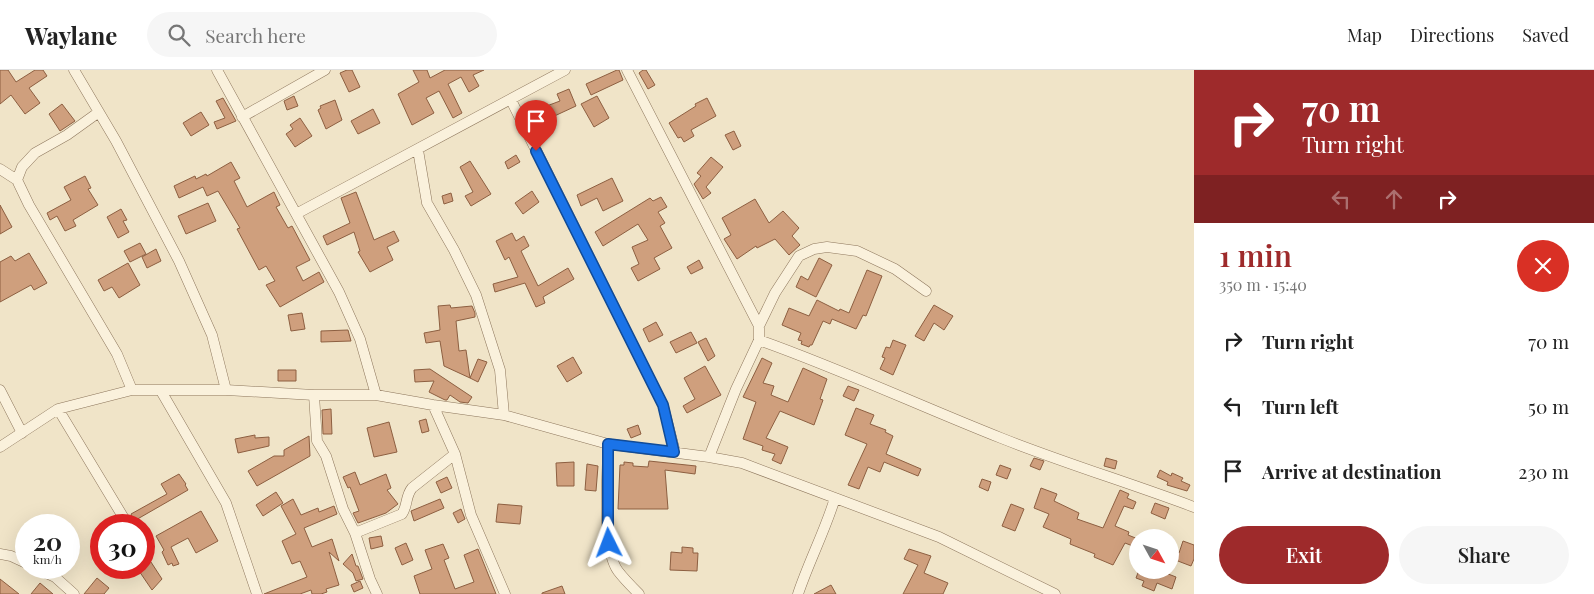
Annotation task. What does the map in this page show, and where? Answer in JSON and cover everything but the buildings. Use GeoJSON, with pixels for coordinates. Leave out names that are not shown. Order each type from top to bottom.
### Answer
{"type":"FeatureCollection","features":[{"type":"Feature","properties":{"kind":"street"},"geometry":{"type":"LineString","coordinates":[[74,70],[116,141],[179,261],[212,335],[226,390]]}},
{"type":"Feature","properties":{"kind":"street"},"geometry":{"type":"LineString","coordinates":[[217,70],[339,292],[360,339],[376,395]]}},
{"type":"Feature","properties":{"kind":"street"},"geometry":{"type":"LineString","coordinates":[[242,117],[325,70]]}},
{"type":"Feature","properties":{"kind":"street"},"geometry":{"type":"LineString","coordinates":[[296,214],[566,70]]}},
{"type":"Feature","properties":{"kind":"street"},"geometry":{"type":"LineString","coordinates":[[627,70],[760,326]]}},
{"type":"Feature","properties":{"kind":"street"},"geometry":{"type":"LineString","coordinates":[[511,100],[663,405],[674,452]]}},
{"type":"Feature","properties":{"kind":"street"},"geometry":{"type":"LineString","coordinates":[[18,180],[22,166],[35,153],[67,135],[99,112]]}},
{"type":"Feature","properties":{"kind":"street"},"geometry":{"type":"LineString","coordinates":[[418,150],[427,203],[454,250],[476,295],[500,370],[504,415]]}},
{"type":"Feature","properties":{"kind":"street"},"geometry":{"type":"LineString","coordinates":[[0,169],[18,180],[29,205],[118,354],[132,390]]}},
{"type":"Feature","properties":{"kind":"street"},"geometry":{"type":"LineString","coordinates":[[709,457],[736,389],[759,340],[760,326],[776,293],[800,256],[814,249],[827,247],[858,251],[895,269],[926,291]]}},
{"type":"Feature","properties":{"kind":"street"},"geometry":{"type":"LineString","coordinates":[[759,340],[814,359],[1003,439],[1194,507]]}},
{"type":"Feature","properties":{"kind":"street"},"geometry":{"type":"LineString","coordinates":[[0,390],[22,433]]}},
{"type":"Feature","properties":{"kind":"street"},"geometry":{"type":"LineString","coordinates":[[0,447],[58,409],[132,390],[226,390],[314,395],[376,395],[504,415],[608,444],[709,457],[742,464],[939,537],[1055,594]]}},
{"type":"Feature","properties":{"kind":"street"},"geometry":{"type":"LineString","coordinates":[[161,390],[226,503],[257,594]]}},
{"type":"Feature","properties":{"kind":"street"},"geometry":{"type":"LineString","coordinates":[[314,395],[317,442],[326,456],[343,509],[355,533],[370,580],[377,594]]}},
{"type":"Feature","properties":{"kind":"street"},"geometry":{"type":"LineString","coordinates":[[433,405],[455,454],[471,515],[505,594]]}},
{"type":"Feature","properties":{"kind":"street"},"geometry":{"type":"LineString","coordinates":[[58,409],[121,514]]}},
{"type":"Feature","properties":{"kind":"street"},"geometry":{"type":"LineString","coordinates":[[608,444],[608,530],[611,556],[617,571],[639,594]]}},
{"type":"Feature","properties":{"kind":"street"},"geometry":{"type":"LineString","coordinates":[[355,533],[402,514],[405,510],[408,494],[412,488],[455,454]]}},
{"type":"Feature","properties":{"kind":"street"},"geometry":{"type":"LineString","coordinates":[[798,594],[827,523],[835,498]]}},
{"type":"Feature","properties":{"kind":"street"},"geometry":{"type":"LineString","coordinates":[[0,554],[15,558]]}},
{"type":"Feature","properties":{"kind":"street"},"geometry":{"type":"LineString","coordinates":[[58,579],[74,594]]}},
{"type":"Feature","properties":{"kind":"route"},"geometry":{"type":"LineString","coordinates":[[536,151],[663,405],[674,452],[608,444],[609,543]]}}]}
